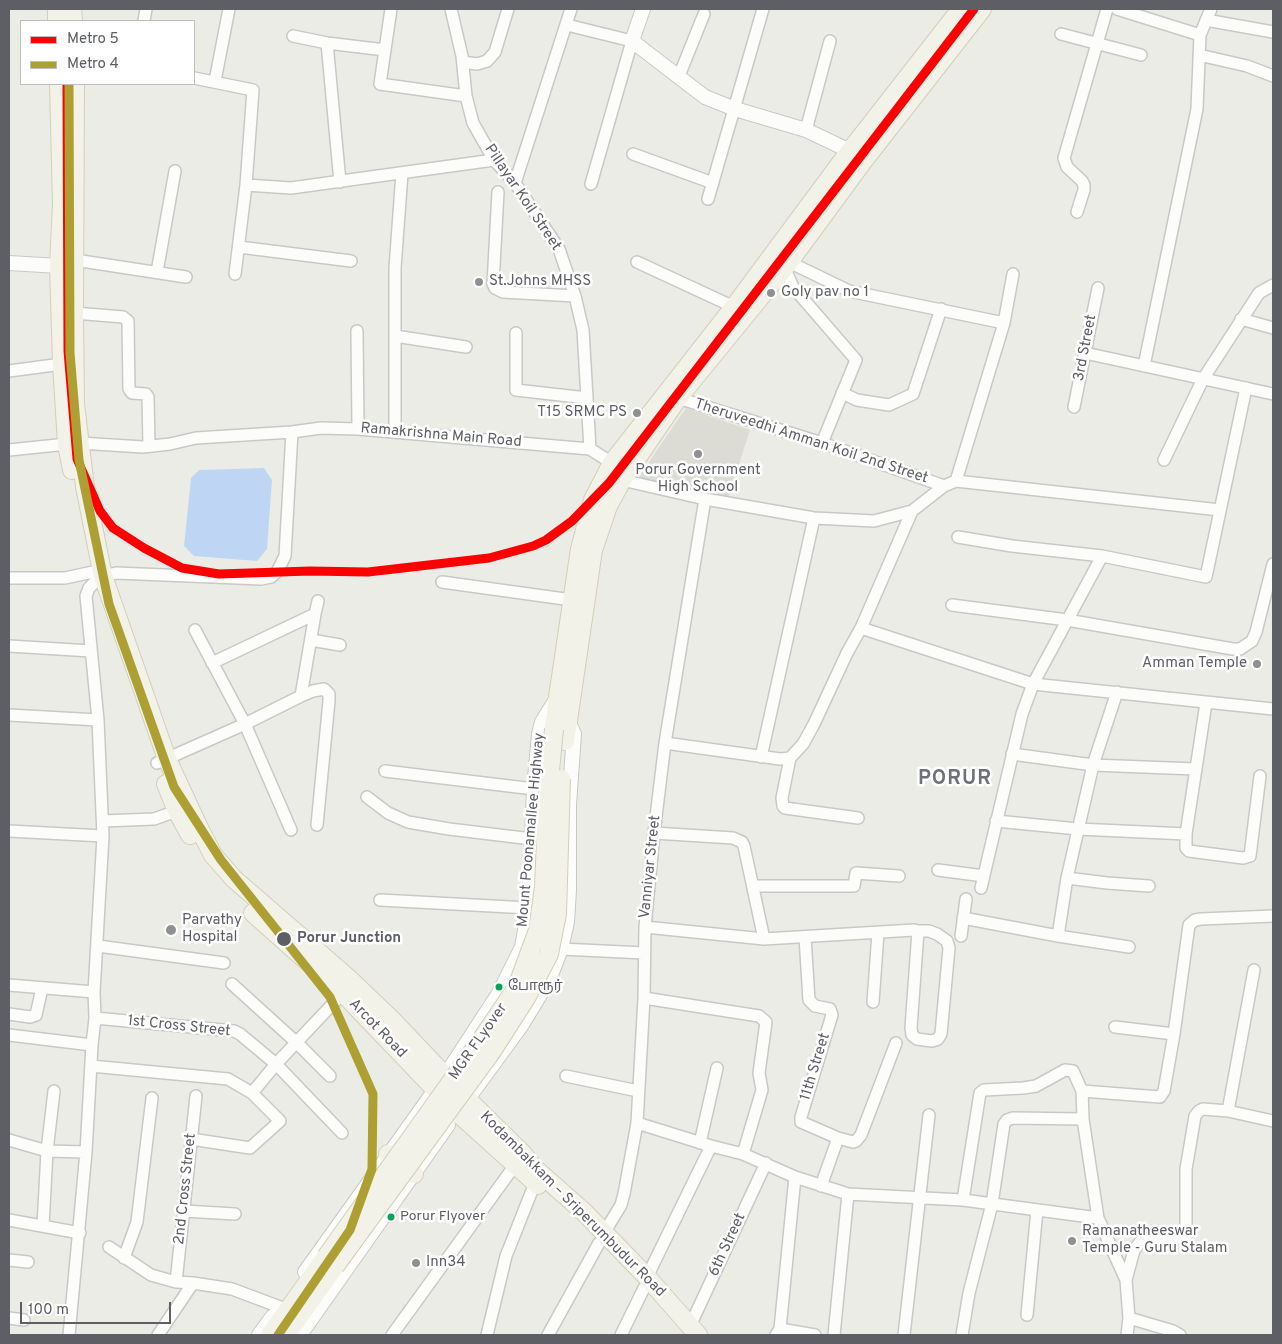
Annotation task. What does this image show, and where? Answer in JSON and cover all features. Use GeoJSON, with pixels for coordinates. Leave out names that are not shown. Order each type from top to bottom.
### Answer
{"type":"FeatureCollection","features":[{"type":"Feature","properties":{"kind":"main road"},"geometry":{"type":"LineString","coordinates":[[908,91],[960,9]]}},
{"type":"Feature","properties":{"kind":"main road"},"geometry":{"type":"LineString","coordinates":[[562,730],[593,550],[608,506],[622,480],[714,343],[734,307],[908,91],[982,9]]}},
{"type":"Feature","properties":{"kind":"main road","name":"Arcot Road"},"geometry":{"type":"LineString","coordinates":[[60,85],[62,204],[74,314],[76,404],[74,443]]}},
{"type":"Feature","properties":{"kind":"main road","name":"Arcot Road"},"geometry":{"type":"LineString","coordinates":[[75,85],[62,364],[74,443],[85,487],[97,577],[114,619],[162,761],[206,862],[247,908],[440,1082]]}},
{"type":"Feature","properties":{"kind":"main road"},"geometry":{"type":"LineString","coordinates":[[714,343],[786,265],[850,161]]}},
{"type":"Feature","properties":{"kind":"main road","name":"MGR FLyover"},"geometry":{"type":"LineString","coordinates":[[286,1335],[492,1051],[526,998],[549,954],[557,914],[562,730],[558,697],[580,549],[593,500],[612,463],[714,343]]}},
{"type":"Feature","properties":{"kind":"main road","name":"MGR FLyover"},"geometry":{"type":"LineString","coordinates":[[270,1335],[470,1056],[517,987],[538,930],[544,887],[548,791],[562,730]]}},
{"type":"Feature","properties":{"kind":"main road","name":"Arcot Road"},"geometry":{"type":"LineString","coordinates":[[183,809],[213,856],[234,879],[347,977],[391,1019],[440,1082]]}},
{"type":"Feature","properties":{"kind":"main road","name":"Kodambakkam – Sriperumbudur Road"},"geometry":{"type":"LineString","coordinates":[[440,1082],[515,1165],[602,1238]]}},
{"type":"Feature","properties":{"kind":"main road","name":"Kodambakkam – Sriperumbudur Road"},"geometry":{"type":"LineString","coordinates":[[463,1106],[523,1154],[533,1167],[572,1202],[602,1238],[691,1332]]}},
{"type":"Feature","properties":{"kind":"main road"},"geometry":{"type":"LineString","coordinates":[[388,1154],[414,1174]]}},
{"type":"Feature","properties":{"kind":"street"},"geometry":{"type":"LineString","coordinates":[[216,81],[229,9]]}},
{"type":"Feature","properties":{"kind":"street"},"geometry":{"type":"LineString","coordinates":[[391,9],[380,84],[466,96]]}},
{"type":"Feature","properties":{"kind":"street","name":"Pillayar Koil Street"},"geometry":{"type":"LineString","coordinates":[[451,9],[463,62],[466,96],[473,123],[494,160],[515,183],[559,249],[575,296],[583,330],[590,449]]}},
{"type":"Feature","properties":{"kind":"street"},"geometry":{"type":"LineString","coordinates":[[463,62],[477,64],[487,61],[495,52],[508,9]]}},
{"type":"Feature","properties":{"kind":"street"},"geometry":{"type":"LineString","coordinates":[[515,183],[572,9]]}},
{"type":"Feature","properties":{"kind":"street"},"geometry":{"type":"LineString","coordinates":[[591,184],[643,9]]}},
{"type":"Feature","properties":{"kind":"street"},"geometry":{"type":"LineString","coordinates":[[708,199],[763,9]]}},
{"type":"Feature","properties":{"kind":"street"},"geometry":{"type":"LineString","coordinates":[[1077,212],[1084,185],[1066,167],[1064,158],[1107,9]]}},
{"type":"Feature","properties":{"kind":"street"},"geometry":{"type":"LineString","coordinates":[[1117,9],[1200,35]]}},
{"type":"Feature","properties":{"kind":"street"},"geometry":{"type":"LineString","coordinates":[[679,76],[704,14]]}},
{"type":"Feature","properties":{"kind":"street"},"geometry":{"type":"LineString","coordinates":[[1144,366],[1197,109],[1200,35],[1209,14],[1273,32]]}},
{"type":"Feature","properties":{"kind":"street"},"geometry":{"type":"LineString","coordinates":[[567,25],[632,41],[705,97],[735,109],[806,130],[850,161]]}},
{"type":"Feature","properties":{"kind":"street"},"geometry":{"type":"LineString","coordinates":[[1061,34],[1141,55]]}},
{"type":"Feature","properties":{"kind":"street"},"geometry":{"type":"LineString","coordinates":[[293,36],[327,43],[386,50]]}},
{"type":"Feature","properties":{"kind":"street"},"geometry":{"type":"LineString","coordinates":[[806,130],[830,41]]}},
{"type":"Feature","properties":{"kind":"street"},"geometry":{"type":"LineString","coordinates":[[327,43],[340,182]]}},
{"type":"Feature","properties":{"kind":"street"},"geometry":{"type":"LineString","coordinates":[[1199,55],[1247,66],[1273,76]]}},
{"type":"Feature","properties":{"kind":"street"},"geometry":{"type":"LineString","coordinates":[[195,78],[253,90],[246,185],[235,274]]}},
{"type":"Feature","properties":{"kind":"street"},"geometry":{"type":"LineString","coordinates":[[632,154],[713,182]]}},
{"type":"Feature","properties":{"kind":"street"},"geometry":{"type":"LineString","coordinates":[[246,185],[290,188],[494,160]]}},
{"type":"Feature","properties":{"kind":"street"},"geometry":{"type":"LineString","coordinates":[[157,272],[175,171]]}},
{"type":"Feature","properties":{"kind":"street"},"geometry":{"type":"LineString","coordinates":[[395,431],[395,268],[402,173]]}},
{"type":"Feature","properties":{"kind":"street"},"geometry":{"type":"LineString","coordinates":[[498,192],[493,284],[495,288],[503,292],[575,296]]}},
{"type":"Feature","properties":{"kind":"street"},"geometry":{"type":"LineString","coordinates":[[239,246],[351,261]]}},
{"type":"Feature","properties":{"kind":"street"},"geometry":{"type":"LineString","coordinates":[[9,262],[67,263],[157,272],[186,277]]}},
{"type":"Feature","properties":{"kind":"street"},"geometry":{"type":"LineString","coordinates":[[636,262],[734,307]]}},
{"type":"Feature","properties":{"kind":"street"},"geometry":{"type":"LineString","coordinates":[[786,265],[849,290],[1004,323]]}},
{"type":"Feature","properties":{"kind":"street"},"geometry":{"type":"LineString","coordinates":[[786,265],[793,287],[856,360],[822,443]]}},
{"type":"Feature","properties":{"kind":"street"},"geometry":{"type":"LineString","coordinates":[[956,481],[1004,323],[1013,274]]}},
{"type":"Feature","properties":{"kind":"street"},"geometry":{"type":"LineString","coordinates":[[1164,460],[1203,379],[1259,293],[1273,285]]}},
{"type":"Feature","properties":{"kind":"street","name":"3rd Street"},"geometry":{"type":"LineString","coordinates":[[1074,407],[1098,288]]}},
{"type":"Feature","properties":{"kind":"street"},"geometry":{"type":"LineString","coordinates":[[842,393],[857,400],[889,405],[913,394],[941,309]]}},
{"type":"Feature","properties":{"kind":"street"},"geometry":{"type":"LineString","coordinates":[[74,314],[123,317],[128,321],[129,390],[132,393],[146,394],[148,398],[149,446]]}},
{"type":"Feature","properties":{"kind":"street"},"geometry":{"type":"LineString","coordinates":[[1241,320],[1273,328]]}},
{"type":"Feature","properties":{"kind":"street"},"geometry":{"type":"LineString","coordinates":[[357,331],[358,429]]}},
{"type":"Feature","properties":{"kind":"street"},"geometry":{"type":"LineString","coordinates":[[516,333],[516,390],[588,398]]}},
{"type":"Feature","properties":{"kind":"street"},"geometry":{"type":"LineString","coordinates":[[395,336],[466,347]]}},
{"type":"Feature","properties":{"kind":"street"},"geometry":{"type":"LineString","coordinates":[[1085,353],[1273,394]]}},
{"type":"Feature","properties":{"kind":"street"},"geometry":{"type":"LineString","coordinates":[[9,371],[62,364]]}},
{"type":"Feature","properties":{"kind":"street"},"geometry":{"type":"LineString","coordinates":[[958,537],[1012,546],[1102,556],[1206,577],[1246,388]]}},
{"type":"Feature","properties":{"kind":"street","name":"Theruveedhi Amman Koil 2nd Street"},"geometry":{"type":"LineString","coordinates":[[678,398],[822,443],[944,486]]}},
{"type":"Feature","properties":{"kind":"street","name":"Ramakrishna Main Road"},"geometry":{"type":"LineString","coordinates":[[9,450],[74,443],[149,446],[184,442],[196,438],[292,432],[321,428],[395,431],[590,449]]}},
{"type":"Feature","properties":{"kind":"street"},"geometry":{"type":"LineString","coordinates":[[9,578],[97,577],[116,573],[261,579],[271,577],[277,572],[285,556],[292,432]]}},
{"type":"Feature","properties":{"kind":"street"},"geometry":{"type":"LineString","coordinates":[[590,449],[612,463]]}},
{"type":"Feature","properties":{"kind":"street"},"geometry":{"type":"LineString","coordinates":[[622,480],[706,499],[814,518],[874,521],[912,511],[944,486],[956,481],[1220,510]]}},
{"type":"Feature","properties":{"kind":"street","name":"Vanniyar Street"},"geometry":{"type":"LineString","coordinates":[[548,1335],[621,1206],[624,1194],[637,1123],[644,998],[645,927],[654,832],[665,743],[706,499]]}},
{"type":"Feature","properties":{"kind":"street"},"geometry":{"type":"LineString","coordinates":[[858,818],[785,808],[782,798],[790,758],[803,744],[846,653],[861,628],[912,511]]}},
{"type":"Feature","properties":{"kind":"street"},"geometry":{"type":"LineString","coordinates":[[761,757],[814,518]]}},
{"type":"Feature","properties":{"kind":"street"},"geometry":{"type":"LineString","coordinates":[[981,888],[1022,714],[1033,684],[1102,556]]}},
{"type":"Feature","properties":{"kind":"street"},"geometry":{"type":"LineString","coordinates":[[952,605],[1067,620],[1240,649],[1252,641],[1256,632],[1273,564]]}},
{"type":"Feature","properties":{"kind":"street"},"geometry":{"type":"LineString","coordinates":[[69,1335],[80,1233],[86,1152],[90,1066],[95,1018],[94,992],[103,836],[98,720],[86,596],[97,577]]}},
{"type":"Feature","properties":{"kind":"street"},"geometry":{"type":"LineString","coordinates":[[442,582],[572,600]]}},
{"type":"Feature","properties":{"kind":"street"},"geometry":{"type":"LineString","coordinates":[[301,696],[318,601]]}},
{"type":"Feature","properties":{"kind":"street"},"geometry":{"type":"LineString","coordinates":[[212,663],[315,614]]}},
{"type":"Feature","properties":{"kind":"street"},"geometry":{"type":"LineString","coordinates":[[861,628],[1033,684],[1273,709]]}},
{"type":"Feature","properties":{"kind":"street"},"geometry":{"type":"LineString","coordinates":[[195,630],[245,724],[291,830]]}},
{"type":"Feature","properties":{"kind":"street"},"geometry":{"type":"LineString","coordinates":[[311,640],[340,645]]}},
{"type":"Feature","properties":{"kind":"street"},"geometry":{"type":"LineString","coordinates":[[9,646],[91,651]]}},
{"type":"Feature","properties":{"kind":"street"},"geometry":{"type":"LineString","coordinates":[[162,761],[245,724],[301,696],[322,689],[327,691],[329,694],[317,826]]}},
{"type":"Feature","properties":{"kind":"street"},"geometry":{"type":"LineString","coordinates":[[1058,936],[1067,878],[1093,765],[1117,692]]}},
{"type":"Feature","properties":{"kind":"street","name":"Mount Poonamallee Highway"},"geometry":{"type":"LineString","coordinates":[[259,1335],[440,1082],[499,993],[522,946],[528,908],[534,789],[542,722],[558,697]]}},
{"type":"Feature","properties":{"kind":"street"},"geometry":{"type":"LineString","coordinates":[[1206,703],[1186,834],[1186,848],[1189,851],[1248,858],[1252,852],[1260,776]]}},
{"type":"Feature","properties":{"kind":"street"},"geometry":{"type":"LineString","coordinates":[[9,715],[98,720]]}},
{"type":"Feature","properties":{"kind":"street","name":"Mount Poonamallee Highway"},"geometry":{"type":"LineString","coordinates":[[300,1335],[522,1026],[549,980],[561,949],[567,922],[568,906],[569,805],[574,734],[562,730]]}},
{"type":"Feature","properties":{"kind":"street"},"geometry":{"type":"LineString","coordinates":[[665,743],[761,757],[790,758]]}},
{"type":"Feature","properties":{"kind":"street"},"geometry":{"type":"LineString","coordinates":[[1012,754],[1093,765],[1195,769]]}},
{"type":"Feature","properties":{"kind":"street"},"geometry":{"type":"LineString","coordinates":[[385,771],[534,789]]}},
{"type":"Feature","properties":{"kind":"street"},"geometry":{"type":"LineString","coordinates":[[367,796],[388,813],[408,822],[532,839]]}},
{"type":"Feature","properties":{"kind":"street"},"geometry":{"type":"LineString","coordinates":[[103,821],[154,819],[183,809]]}},
{"type":"Feature","properties":{"kind":"street"},"geometry":{"type":"LineString","coordinates":[[996,821],[1078,829],[1186,834]]}},
{"type":"Feature","properties":{"kind":"street"},"geometry":{"type":"LineString","coordinates":[[9,830],[103,836]]}},
{"type":"Feature","properties":{"kind":"street"},"geometry":{"type":"LineString","coordinates":[[654,832],[738,839],[744,846],[764,939]]}},
{"type":"Feature","properties":{"kind":"street"},"geometry":{"type":"LineString","coordinates":[[938,870],[984,876]]}},
{"type":"Feature","properties":{"kind":"street"},"geometry":{"type":"LineString","coordinates":[[753,886],[854,886],[856,874],[899,876]]}},
{"type":"Feature","properties":{"kind":"street"},"geometry":{"type":"LineString","coordinates":[[1067,878],[1149,886]]}},
{"type":"Feature","properties":{"kind":"street"},"geometry":{"type":"LineString","coordinates":[[960,936],[966,899]]}},
{"type":"Feature","properties":{"kind":"street"},"geometry":{"type":"LineString","coordinates":[[380,900],[528,908]]}},
{"type":"Feature","properties":{"kind":"street"},"geometry":{"type":"LineString","coordinates":[[1082,1091],[1160,1097],[1164,1091],[1174,1034],[1189,925],[1201,919],[1273,916]]}},
{"type":"Feature","properties":{"kind":"street"},"geometry":{"type":"LineString","coordinates":[[963,918],[1129,947]]}},
{"type":"Feature","properties":{"kind":"street"},"geometry":{"type":"LineString","coordinates":[[645,927],[764,939],[918,931],[937,934],[948,941],[949,948],[941,1034],[938,1040],[932,1041],[917,1039],[912,1035],[910,1028],[918,931]]}},
{"type":"Feature","properties":{"kind":"street"},"geometry":{"type":"LineString","coordinates":[[873,1002],[878,933]]}},
{"type":"Feature","properties":{"kind":"street","name":"11th Street"},"geometry":{"type":"LineString","coordinates":[[805,937],[809,1000],[815,1006],[830,1009],[832,1015],[801,1122],[838,1138]]}},
{"type":"Feature","properties":{"kind":"street"},"geometry":{"type":"LineString","coordinates":[[98,946],[224,963]]}},
{"type":"Feature","properties":{"kind":"street"},"geometry":{"type":"LineString","coordinates":[[561,949],[644,953]]}},
{"type":"Feature","properties":{"kind":"street"},"geometry":{"type":"LineString","coordinates":[[1228,1111],[1254,970]]}},
{"type":"Feature","properties":{"kind":"street"},"geometry":{"type":"LineString","coordinates":[[232,984],[330,1076]]}},
{"type":"Feature","properties":{"kind":"street"},"geometry":{"type":"LineString","coordinates":[[9,985],[94,992]]}},
{"type":"Feature","properties":{"kind":"street"},"geometry":{"type":"LineString","coordinates":[[9,1014],[36,1016],[42,988]]}},
{"type":"Feature","properties":{"kind":"street"},"geometry":{"type":"LineString","coordinates":[[252,1093],[276,1064],[343,993]]}},
{"type":"Feature","properties":{"kind":"street"},"geometry":{"type":"LineString","coordinates":[[644,998],[759,1016],[766,1022],[759,1073],[762,1090],[743,1154]]}},
{"type":"Feature","properties":{"kind":"street","name":"1st Cross Street"},"geometry":{"type":"LineString","coordinates":[[95,1018],[234,1031],[276,1064],[342,1133]]}},
{"type":"Feature","properties":{"kind":"street"},"geometry":{"type":"LineString","coordinates":[[480,1022],[509,1044]]}},
{"type":"Feature","properties":{"kind":"street"},"geometry":{"type":"LineString","coordinates":[[1114,1026],[1174,1034]]}},
{"type":"Feature","properties":{"kind":"street"},"geometry":{"type":"LineString","coordinates":[[9,1035],[92,1045]]}},
{"type":"Feature","properties":{"kind":"street"},"geometry":{"type":"LineString","coordinates":[[821,1186],[838,1138],[853,1142],[859,1138],[896,1043]]}},
{"type":"Feature","properties":{"kind":"street"},"geometry":{"type":"LineString","coordinates":[[90,1066],[232,1080],[252,1093],[280,1121],[250,1148],[191,1139]]}},
{"type":"Feature","properties":{"kind":"street"},"geometry":{"type":"LineString","coordinates":[[621,1335],[705,1144],[717,1068]]}},
{"type":"Feature","properties":{"kind":"street"},"geometry":{"type":"LineString","coordinates":[[963,1200],[978,1098],[982,1090],[1036,1086],[1068,1069],[1073,1071],[1082,1091],[1083,1119],[1098,1218],[1126,1280],[1130,1318],[1127,1335]]}},
{"type":"Feature","properties":{"kind":"street"},"geometry":{"type":"LineString","coordinates":[[566,1076],[638,1091]]}},
{"type":"Feature","properties":{"kind":"street"},"geometry":{"type":"LineString","coordinates":[[43,1226],[54,1091]]}},
{"type":"Feature","properties":{"kind":"street","name":"2nd Cross Street"},"geometry":{"type":"LineString","coordinates":[[176,1282],[196,1096]]}},
{"type":"Feature","properties":{"kind":"street"},"geometry":{"type":"LineString","coordinates":[[124,1258],[138,1222],[152,1098]]}},
{"type":"Feature","properties":{"kind":"street"},"geometry":{"type":"LineString","coordinates":[[1126,1280],[1134,1250],[1141,1241],[1147,1239],[1186,1238],[1186,1169],[1196,1116],[1199,1111],[1203,1109],[1228,1111],[1273,1121]]}},
{"type":"Feature","properties":{"kind":"street"},"geometry":{"type":"LineString","coordinates":[[904,1335],[929,1115]]}},
{"type":"Feature","properties":{"kind":"street"},"geometry":{"type":"LineString","coordinates":[[962,1335],[969,1293],[992,1204],[1004,1124],[1010,1118],[1083,1119]]}},
{"type":"Feature","properties":{"kind":"street"},"geometry":{"type":"LineString","coordinates":[[637,1123],[743,1154],[795,1178],[848,1194],[963,1200],[1098,1218]]}},
{"type":"Feature","properties":{"kind":"street"},"geometry":{"type":"LineString","coordinates":[[9,1140],[48,1151],[86,1152]]}},
{"type":"Feature","properties":{"kind":"street","name":"6th Street"},"geometry":{"type":"LineString","coordinates":[[691,1332],[766,1164]]}},
{"type":"Feature","properties":{"kind":"street"},"geometry":{"type":"LineString","coordinates":[[392,1335],[515,1165]]}},
{"type":"Feature","properties":{"kind":"street"},"geometry":{"type":"LineString","coordinates":[[795,1178],[778,1332],[815,1335]]}},
{"type":"Feature","properties":{"kind":"street"},"geometry":{"type":"LineString","coordinates":[[487,1335],[506,1256],[535,1183]]}},
{"type":"Feature","properties":{"kind":"street"},"geometry":{"type":"LineString","coordinates":[[834,1335],[848,1194]]}},
{"type":"Feature","properties":{"kind":"street"},"geometry":{"type":"LineString","coordinates":[[1027,1314],[1037,1210]]}},
{"type":"Feature","properties":{"kind":"street"},"geometry":{"type":"LineString","coordinates":[[184,1211],[235,1214]]}},
{"type":"Feature","properties":{"kind":"street"},"geometry":{"type":"LineString","coordinates":[[9,1220],[80,1233]]}},
{"type":"Feature","properties":{"kind":"street"},"geometry":{"type":"LineString","coordinates":[[109,1247],[151,1275],[176,1282],[232,1289],[280,1307]]}},
{"type":"Feature","properties":{"kind":"street"},"geometry":{"type":"LineString","coordinates":[[9,1260],[28,1262]]}},
{"type":"Feature","properties":{"kind":"street"},"geometry":{"type":"LineString","coordinates":[[158,1335],[194,1283]]}},
{"type":"Feature","properties":{"kind":"street"},"geometry":{"type":"LineString","coordinates":[[9,1318],[24,1320]]}},
{"type":"Feature","properties":{"kind":"street"},"geometry":{"type":"LineString","coordinates":[[1130,1318],[1173,1331],[1180,1335]]}},
{"type":"Feature","properties":{"kind":"street"},"geometry":{"type":"LineString","coordinates":[[480,1335],[489,1323]]}},
{"type":"Feature","properties":{"kind":"shaded area","name":"Porur Government High School"},"geometry":{"type":"Polygon","coordinates":[[[686,408],[750,430],[728,498],[638,478],[686,408]]]}},
{"type":"Feature","properties":{"kind":"water"},"geometry":{"type":"Polygon","coordinates":[[[264,468],[272,480],[267,549],[257,561],[194,556],[184,546],[191,478],[199,470],[264,468]]]}},
{"type":"Feature","properties":{"kind":"metro line","name":"5"},"geometry":{"type":"LineString","coordinates":[[67,85],[68,351],[77,459],[100,511],[113,528],[144,548],[182,568],[219,574],[310,571],[368,572],[489,558],[533,546],[546,540],[572,521],[609,483],[974,9]]}},
{"type":"Feature","properties":{"kind":"metro line","name":"4"},"geometry":{"type":"LineString","coordinates":[[69,85],[70,353],[79,460],[109,604],[174,787],[221,860],[330,997],[373,1094],[372,1169],[350,1230],[278,1335]]}},
{"type":"Feature","properties":{"kind":"place","name":"St.Johns MHSS"},"geometry":{"type":"Point","coordinates":[479,282]}},
{"type":"Feature","properties":{"kind":"place","name":"Goly pav no 1"},"geometry":{"type":"Point","coordinates":[771,293]}},
{"type":"Feature","properties":{"kind":"place","name":"T15 SRMC PS"},"geometry":{"type":"Point","coordinates":[637,413]}},
{"type":"Feature","properties":{"kind":"place","name":"Porur Government High School"},"geometry":{"type":"Point","coordinates":[698,454]}},
{"type":"Feature","properties":{"kind":"place","name":"Amman Temple"},"geometry":{"type":"Point","coordinates":[1257,664]}},
{"type":"Feature","properties":{"kind":"place","name":"Parvathy Hospital"},"geometry":{"type":"Point","coordinates":[171,930]}},
{"type":"Feature","properties":{"kind":"place","name":"Porur Junction"},"geometry":{"type":"Point","coordinates":[284,939]}},
{"type":"Feature","properties":{"kind":"place","name":"போரூர்"},"geometry":{"type":"Point","coordinates":[499,987]}},
{"type":"Feature","properties":{"kind":"place","name":"Porur Flyover"},"geometry":{"type":"Point","coordinates":[391,1217]}},
{"type":"Feature","properties":{"kind":"place","name":"Ramanatheeswar Temple - Guru Stalam"},"geometry":{"type":"Point","coordinates":[1072,1241]}},
{"type":"Feature","properties":{"kind":"place","name":"Inn34"},"geometry":{"type":"Point","coordinates":[416,1263]}},
{"type":"Feature","properties":{"kind":"district","name":"PORUR"},"geometry":{"type":"Point","coordinates":[955,780]}}]}
